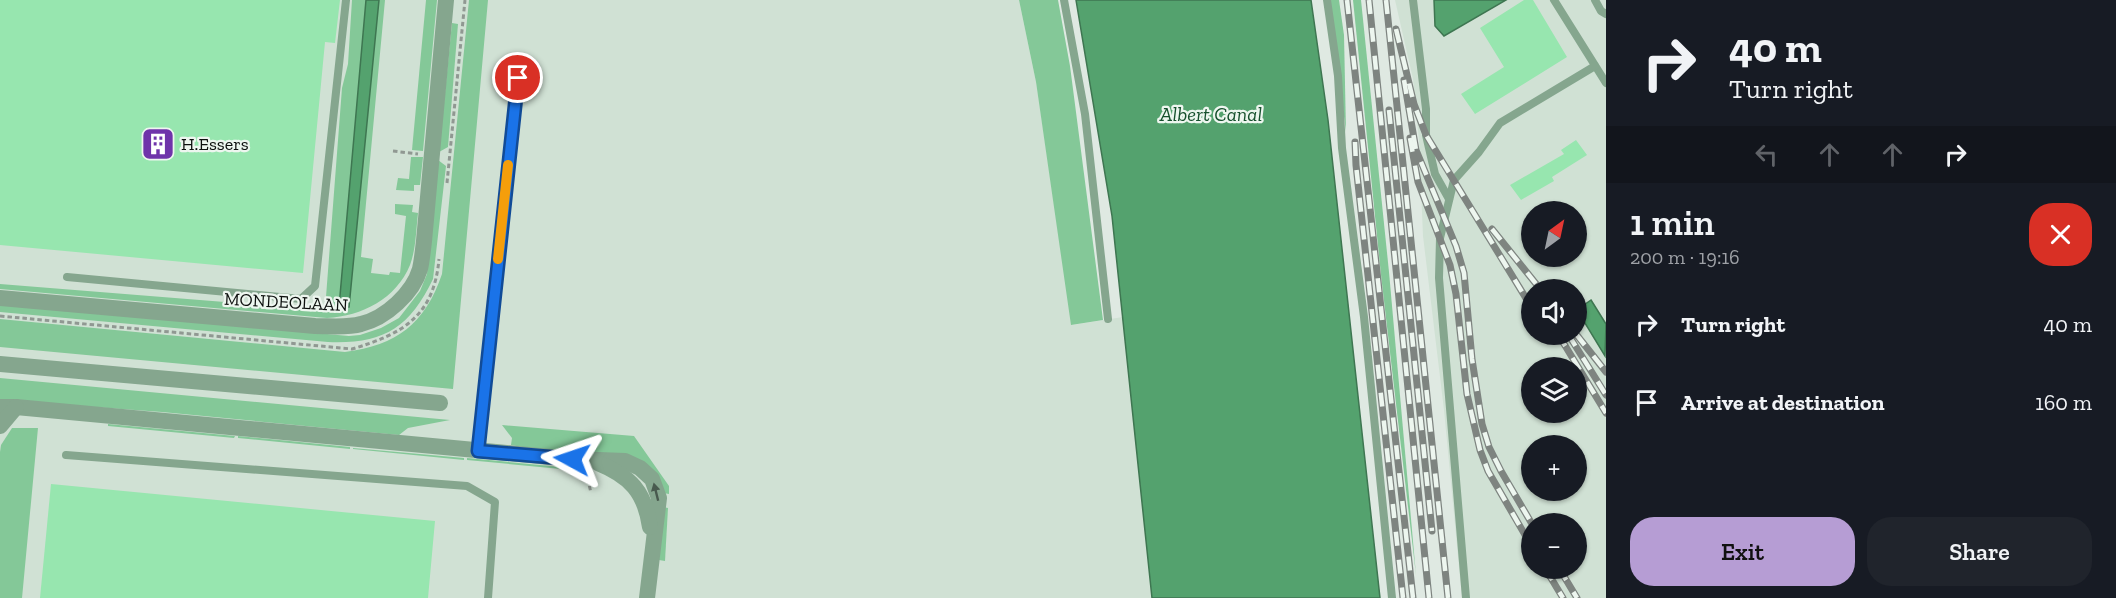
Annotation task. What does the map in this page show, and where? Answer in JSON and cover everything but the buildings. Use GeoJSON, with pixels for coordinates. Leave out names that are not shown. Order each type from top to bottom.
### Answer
{"type":"FeatureCollection","features":[{"type":"Feature","properties":{"kind":"street","name":"MONDEOLAAN"},"geometry":{"type":"LineString","coordinates":[[0,298],[315,327],[361,325],[377,318],[403,296],[414,282],[419,270],[425,231],[447,0]]}},
{"type":"Feature","properties":{"kind":"street"},"geometry":{"type":"LineString","coordinates":[[0,364],[440,403]]}},
{"type":"Feature","properties":{"kind":"street"},"geometry":{"type":"LineString","coordinates":[[0,426],[8,407],[478,451],[589,459],[623,475],[637,489],[645,502],[652,549],[647,598]]}},
{"type":"Feature","properties":{"kind":"lane"},"geometry":{"type":"LineString","coordinates":[[67,277],[301,300],[315,286],[346,0]]}},
{"type":"Feature","properties":{"kind":"lane"},"geometry":{"type":"LineString","coordinates":[[1064,0],[1085,114],[1108,319]]}},
{"type":"Feature","properties":{"kind":"lane"},"geometry":{"type":"LineString","coordinates":[[1327,0],[1338,76],[1342,148],[1364,317],[1392,598]]}},
{"type":"Feature","properties":{"kind":"lane"},"geometry":{"type":"LineString","coordinates":[[1413,0],[1426,109],[1426,135],[1435,174],[1449,199]]}},
{"type":"Feature","properties":{"kind":"lane"},"geometry":{"type":"LineString","coordinates":[[1554,0],[1606,83]]}},
{"type":"Feature","properties":{"kind":"lane"},"geometry":{"type":"LineString","coordinates":[[1595,0],[1601,11],[1606,14]]}},
{"type":"Feature","properties":{"kind":"lane"},"geometry":{"type":"LineString","coordinates":[[1466,598],[1439,278],[1440,238],[1449,199],[1454,180],[1479,152],[1500,123],[1595,66]]}},
{"type":"Feature","properties":{"kind":"lane"},"geometry":{"type":"LineString","coordinates":[[478,451],[518,78]]}},
{"type":"Feature","properties":{"kind":"lane"},"geometry":{"type":"LineString","coordinates":[[66,455],[467,486],[495,502],[488,598]]}},
{"type":"Feature","properties":{"kind":"path"},"geometry":{"type":"LineString","coordinates":[[393,151],[424,155]]}},
{"type":"Feature","properties":{"kind":"shaded area"},"geometry":{"type":"Polygon","coordinates":[[[0,0],[1019,0],[1036,82],[1072,325],[1123,317],[1152,598],[0,598],[0,0]]]}},
{"type":"Feature","properties":{"kind":"shaded area"},"geometry":{"type":"Polygon","coordinates":[[[352,0],[385,0],[361,257],[373,259],[371,273],[389,275],[390,272],[400,273],[406,216],[395,214],[395,204],[413,205],[412,212],[418,213],[415,246],[410,265],[404,277],[387,296],[376,304],[353,314],[327,318],[0,289],[0,284],[325,310],[342,88],[348,64],[352,0]]]}},
{"type":"Feature","properties":{"kind":"shaded area"},"geometry":{"type":"Polygon","coordinates":[[[426,0],[437,0],[423,151],[412,150],[426,0]]]}},
{"type":"Feature","properties":{"kind":"shaded area"},"geometry":{"type":"Polygon","coordinates":[[[469,0],[488,0],[453,389],[0,347],[0,319],[345,352],[380,344],[407,329],[427,306],[442,274],[469,0]]]}},
{"type":"Feature","properties":{"kind":"shaded area"},"geometry":{"type":"Polygon","coordinates":[[[1019,0],[1058,0],[1070,66],[1103,320],[1071,325],[1036,82],[1019,0]]]}},
{"type":"Feature","properties":{"kind":"shaded area"},"geometry":{"type":"Polygon","coordinates":[[[1329,0],[1339,0],[1344,35],[1346,132],[1329,0]]]}},
{"type":"Feature","properties":{"kind":"shaded area"},"geometry":{"type":"Polygon","coordinates":[[[1353,0],[1361,0],[1389,272],[1416,575],[1381,275],[1353,0]]]}},
{"type":"Feature","properties":{"kind":"shaded area"},"geometry":{"type":"Polygon","coordinates":[[[1395,0],[1606,0],[1606,598],[1462,598],[1444,410],[1423,236],[1419,141],[1413,79],[1395,0]]]}},
{"type":"Feature","properties":{"kind":"shaded area"},"geometry":{"type":"Polygon","coordinates":[[[452,23],[458,24],[448,147],[439,152],[452,23]]]}},
{"type":"Feature","properties":{"kind":"shaded area"},"geometry":{"type":"Polygon","coordinates":[[[411,157],[423,157],[420,185],[414,185],[414,191],[396,190],[398,178],[409,179],[411,157]]]}},
{"type":"Feature","properties":{"kind":"shaded area"},"geometry":{"type":"Polygon","coordinates":[[[438,160],[446,166],[433,279],[424,296],[404,321],[379,336],[347,342],[328,342],[0,312],[0,305],[349,336],[381,328],[399,318],[420,291],[427,274],[438,160]]]}},
{"type":"Feature","properties":{"kind":"shaded area"},"geometry":{"type":"Polygon","coordinates":[[[0,378],[450,420],[408,428],[399,435],[162,412],[0,400],[0,378]]]}},
{"type":"Feature","properties":{"kind":"shaded area"},"geometry":{"type":"Polygon","coordinates":[[[108,424],[235,436],[234,438],[108,426],[108,424]]]}},
{"type":"Feature","properties":{"kind":"shaded area"},"geometry":{"type":"Polygon","coordinates":[[[502,425],[634,436],[669,486],[669,494],[663,493],[652,469],[511,445],[512,438],[502,425]]]}},
{"type":"Feature","properties":{"kind":"shaded area"},"geometry":{"type":"Polygon","coordinates":[[[12,428],[38,428],[22,598],[0,598],[0,452],[1,445],[12,428]]]}},
{"type":"Feature","properties":{"kind":"shaded area"},"geometry":{"type":"Polygon","coordinates":[[[238,436],[350,447],[350,449],[238,438],[238,436]]]}},
{"type":"Feature","properties":{"kind":"shaded area"},"geometry":{"type":"Polygon","coordinates":[[[353,449],[464,458],[464,460],[353,449]]]}},
{"type":"Feature","properties":{"kind":"shaded area"},"geometry":{"type":"Polygon","coordinates":[[[467,458],[582,469],[582,471],[467,460],[467,458]]]}},
{"type":"Feature","properties":{"kind":"shaded area"},"geometry":{"type":"Polygon","coordinates":[[[663,507],[668,508],[665,561],[659,560],[663,507]]]}},
{"type":"Feature","properties":{"kind":"water"},"geometry":{"type":"Polygon","coordinates":[[[366,0],[379,0],[349,307],[339,307],[366,0]]]}},
{"type":"Feature","properties":{"kind":"water","name":"Albert Canal"},"geometry":{"type":"Polygon","coordinates":[[[1076,0],[1311,0],[1328,120],[1380,598],[1152,598],[1112,216],[1076,0]]]}},
{"type":"Feature","properties":{"kind":"water"},"geometry":{"type":"Polygon","coordinates":[[[1434,0],[1506,0],[1444,36],[1435,26],[1434,0]]]}},
{"type":"Feature","properties":{"kind":"water"},"geometry":{"type":"Polygon","coordinates":[[[1591,300],[1606,324],[1605,356],[1587,326],[1587,303],[1591,300]]]}},
{"type":"Feature","properties":{"kind":"railway"},"geometry":{"type":"LineString","coordinates":[[1347,0],[1413,598]]}},
{"type":"Feature","properties":{"kind":"railway"},"geometry":{"type":"LineString","coordinates":[[1369,0],[1429,598]]}},
{"type":"Feature","properties":{"kind":"railway"},"geometry":{"type":"LineString","coordinates":[[1386,0],[1448,598]]}},
{"type":"Feature","properties":{"kind":"railway"},"geometry":{"type":"LineString","coordinates":[[1396,29],[1414,104],[1426,135],[1521,290]]}},
{"type":"Feature","properties":{"kind":"railway"},"geometry":{"type":"LineString","coordinates":[[1404,80],[1416,150],[1456,246],[1464,273],[1472,359],[1482,424],[1489,447],[1526,513]]}},
{"type":"Feature","properties":{"kind":"railway"},"geometry":{"type":"LineString","coordinates":[[1389,110],[1432,531]]}},
{"type":"Feature","properties":{"kind":"railway"},"geometry":{"type":"LineString","coordinates":[[1410,138],[1418,182],[1450,265],[1456,294],[1467,394],[1480,450],[1488,471],[1521,528]]}},
{"type":"Feature","properties":{"kind":"railway"},"geometry":{"type":"LineString","coordinates":[[1355,142],[1403,598]]}},
{"type":"Feature","properties":{"kind":"railway"},"geometry":{"type":"LineString","coordinates":[[1492,229],[1532,279]]}},
{"type":"Feature","properties":{"kind":"railway"},"geometry":{"type":"LineString","coordinates":[[1565,345],[1606,413]]}},
{"type":"Feature","properties":{"kind":"railway"},"geometry":{"type":"LineString","coordinates":[[1575,345],[1606,395]]}},
{"type":"Feature","properties":{"kind":"railway"},"geometry":{"type":"LineString","coordinates":[[1585,345],[1606,372]]}},
{"type":"Feature","properties":{"kind":"railway"},"geometry":{"type":"LineString","coordinates":[[1552,579],[1563,598]]}},
{"type":"Feature","properties":{"kind":"railway"},"geometry":{"type":"LineString","coordinates":[[1566,579],[1577,598]]}},
{"type":"Feature","properties":{"kind":"slow traffic"},"geometry":{"type":"LineString","coordinates":[[498,259],[508,165]]}},
{"type":"Feature","properties":{"kind":"place","name":"H.Essers"},"geometry":{"type":"Point","coordinates":[158,144]}},
{"type":"Feature","properties":{"kind":"route"},"geometry":{"type":"LineString","coordinates":[[518,78],[478,451],[572,459]]}}]}
